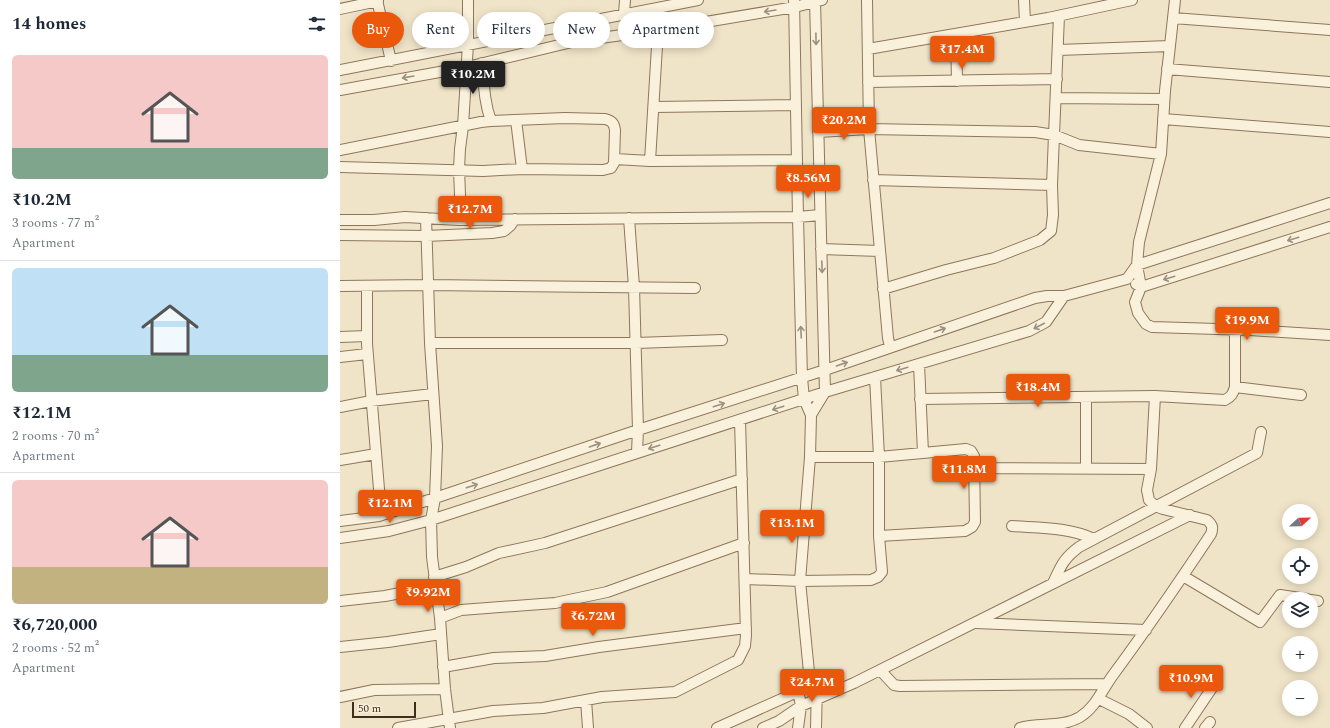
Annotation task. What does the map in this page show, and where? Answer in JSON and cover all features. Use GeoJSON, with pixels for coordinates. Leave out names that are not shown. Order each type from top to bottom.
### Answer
{"type":"FeatureCollection","features":[{"type":"Feature","properties":{"kind":"street"},"geometry":{"type":"LineString","coordinates":[[468,0],[468,12]]}},
{"type":"Feature","properties":{"kind":"street"},"geometry":{"type":"LineString","coordinates":[[624,12],[625,0]]}},
{"type":"Feature","properties":{"kind":"street"},"geometry":{"type":"LineString","coordinates":[[635,12],[698,0]]}},
{"type":"Feature","properties":{"kind":"street"},"geometry":{"type":"LineString","coordinates":[[867,0],[869,129],[883,289],[890,347]]}},
{"type":"Feature","properties":{"kind":"street"},"geometry":{"type":"LineString","coordinates":[[1024,0],[1025,22]]}},
{"type":"Feature","properties":{"kind":"street"},"geometry":{"type":"LineString","coordinates":[[868,49],[1059,16],[1132,0]]}},
{"type":"Feature","properties":{"kind":"street"},"geometry":{"type":"LineString","coordinates":[[1175,0],[1164,99],[1161,154],[1139,242],[1137,265],[1141,286],[1135,302],[1138,313],[1146,324],[1152,327],[1330,334]]}},
{"type":"Feature","properties":{"kind":"street"},"geometry":{"type":"LineString","coordinates":[[340,9],[378,1],[391,61]]}},
{"type":"Feature","properties":{"kind":"street"},"geometry":{"type":"LineString","coordinates":[[714,19],[818,1],[818,132],[825,392],[811,415]]}},
{"type":"Feature","properties":{"kind":"street"},"geometry":{"type":"LineString","coordinates":[[795,4],[802,378],[804,399],[811,415],[810,457],[800,581],[809,672],[817,683],[816,728]]}},
{"type":"Feature","properties":{"kind":"street"},"geometry":{"type":"LineString","coordinates":[[469,44],[618,15]]}},
{"type":"Feature","properties":{"kind":"street"},"geometry":{"type":"LineString","coordinates":[[883,289],[946,270],[994,258],[1040,240],[1051,231],[1053,224],[1052,185],[1057,98],[1059,16]]}},
{"type":"Feature","properties":{"kind":"street"},"geometry":{"type":"LineString","coordinates":[[1173,18],[1330,30]]}},
{"type":"Feature","properties":{"kind":"street"},"geometry":{"type":"LineString","coordinates":[[956,34],[957,81]]}},
{"type":"Feature","properties":{"kind":"street"},"geometry":{"type":"LineString","coordinates":[[340,90],[467,67],[572,42],[618,36]]}},
{"type":"Feature","properties":{"kind":"street"},"geometry":{"type":"LineString","coordinates":[[1058,50],[1170,46]]}},
{"type":"Feature","properties":{"kind":"street"},"geometry":{"type":"LineString","coordinates":[[340,70],[450,48]]}},
{"type":"Feature","properties":{"kind":"street"},"geometry":{"type":"LineString","coordinates":[[458,220],[460,194],[460,149],[463,126],[468,48]]}},
{"type":"Feature","properties":{"kind":"street"},"geometry":{"type":"LineString","coordinates":[[650,161],[657,48]]}},
{"type":"Feature","properties":{"kind":"street"},"geometry":{"type":"LineString","coordinates":[[482,63],[484,96],[491,121]]}},
{"type":"Feature","properties":{"kind":"street"},"geometry":{"type":"LineString","coordinates":[[1167,69],[1330,82]]}},
{"type":"Feature","properties":{"kind":"street"},"geometry":{"type":"LineString","coordinates":[[868,82],[1057,80]]}},
{"type":"Feature","properties":{"kind":"street"},"geometry":{"type":"LineString","coordinates":[[1057,98],[1164,99]]}},
{"type":"Feature","properties":{"kind":"street"},"geometry":{"type":"LineString","coordinates":[[654,107],[796,105]]}},
{"type":"Feature","properties":{"kind":"street"},"geometry":{"type":"LineString","coordinates":[[340,150],[491,121],[565,118],[611,120],[615,130],[614,165],[608,170],[522,169],[483,171],[459,169],[340,167]]}},
{"type":"Feature","properties":{"kind":"street"},"geometry":{"type":"LineString","coordinates":[[1163,119],[1330,132]]}},
{"type":"Feature","properties":{"kind":"street"},"geometry":{"type":"LineString","coordinates":[[516,120],[522,169]]}},
{"type":"Feature","properties":{"kind":"street"},"geometry":{"type":"LineString","coordinates":[[818,132],[869,129],[1035,132],[1054,135],[1068,142],[1079,145],[1161,154]]}},
{"type":"Feature","properties":{"kind":"street"},"geometry":{"type":"LineString","coordinates":[[615,159],[650,161],[797,160]]}},
{"type":"Feature","properties":{"kind":"street"},"geometry":{"type":"LineString","coordinates":[[873,180],[1052,185]]}},
{"type":"Feature","properties":{"kind":"street"},"geometry":{"type":"LineString","coordinates":[[340,520],[379,516],[638,430],[802,378],[1035,298],[1064,296],[1127,279],[1137,265],[1330,203]]}},
{"type":"Feature","properties":{"kind":"street"},"geometry":{"type":"LineString","coordinates":[[340,220],[374,220],[405,217],[458,220],[798,217],[820,215]]}},
{"type":"Feature","properties":{"kind":"street"},"geometry":{"type":"LineString","coordinates":[[426,218],[430,343],[437,446],[435,498],[431,520],[432,557],[440,618],[449,724]]}},
{"type":"Feature","properties":{"kind":"street"},"geometry":{"type":"LineString","coordinates":[[629,218],[636,343],[638,430],[637,452]]}},
{"type":"Feature","properties":{"kind":"street"},"geometry":{"type":"LineString","coordinates":[[340,235],[426,236],[499,233],[510,226],[515,219]]}},
{"type":"Feature","properties":{"kind":"street"},"geometry":{"type":"LineString","coordinates":[[1127,279],[1141,286],[1330,227]]}},
{"type":"Feature","properties":{"kind":"street"},"geometry":{"type":"LineString","coordinates":[[821,249],[880,251]]}},
{"type":"Feature","properties":{"kind":"street"},"geometry":{"type":"LineString","coordinates":[[340,286],[428,284],[695,288]]}},
{"type":"Feature","properties":{"kind":"street"},"geometry":{"type":"LineString","coordinates":[[367,286],[366,336],[380,501],[379,516]]}},
{"type":"Feature","properties":{"kind":"street"},"geometry":{"type":"LineString","coordinates":[[340,538],[389,531],[431,520],[825,392],[1029,331],[1046,322],[1064,296]]}},
{"type":"Feature","properties":{"kind":"street"},"geometry":{"type":"LineString","coordinates":[[920,399],[1155,396],[1225,400],[1230,398],[1235,387],[1235,330]]}},
{"type":"Feature","properties":{"kind":"street"},"geometry":{"type":"LineString","coordinates":[[340,337],[366,336]]}},
{"type":"Feature","properties":{"kind":"street"},"geometry":{"type":"LineString","coordinates":[[430,343],[636,343],[722,340]]}},
{"type":"Feature","properties":{"kind":"street"},"geometry":{"type":"LineString","coordinates":[[340,357],[368,354]]}},
{"type":"Feature","properties":{"kind":"street"},"geometry":{"type":"LineString","coordinates":[[919,364],[923,453]]}},
{"type":"Feature","properties":{"kind":"street"},"geometry":{"type":"LineString","coordinates":[[745,579],[800,581],[871,580],[878,577],[882,572],[879,536],[879,457],[875,377]]}},
{"type":"Feature","properties":{"kind":"street"},"geometry":{"type":"LineString","coordinates":[[1235,387],[1301,395]]}},
{"type":"Feature","properties":{"kind":"street"},"geometry":{"type":"LineString","coordinates":[[340,407],[371,401],[433,394]]}},
{"type":"Feature","properties":{"kind":"street"},"geometry":{"type":"LineString","coordinates":[[1020,728],[1072,720],[1087,712],[1099,699],[1106,684],[1146,630],[1211,534],[1213,528],[1207,520],[1164,509],[1149,500],[1147,490],[1151,469],[1155,396]]}},
{"type":"Feature","properties":{"kind":"street"},"geometry":{"type":"LineString","coordinates":[[1086,397],[1086,469]]}},
{"type":"Feature","properties":{"kind":"street"},"geometry":{"type":"LineString","coordinates":[[398,728],[449,724],[493,711],[543,708],[602,697],[675,692],[738,660],[745,646],[746,628],[740,420]]}},
{"type":"Feature","properties":{"kind":"street"},"geometry":{"type":"LineString","coordinates":[[1053,583],[1068,555],[1094,539],[1257,453],[1261,432]]}},
{"type":"Feature","properties":{"kind":"street"},"geometry":{"type":"LineString","coordinates":[[810,457],[879,457],[966,449],[971,451],[974,456],[975,468],[975,522],[972,527],[965,531],[879,536]]}},
{"type":"Feature","properties":{"kind":"street"},"geometry":{"type":"LineString","coordinates":[[340,460],[376,454]]}},
{"type":"Feature","properties":{"kind":"street"},"geometry":{"type":"LineString","coordinates":[[975,468],[1151,469]]}},
{"type":"Feature","properties":{"kind":"street"},"geometry":{"type":"LineString","coordinates":[[340,601],[385,596],[435,581],[466,566],[499,554],[545,543],[742,479]]}},
{"type":"Feature","properties":{"kind":"street"},"geometry":{"type":"LineString","coordinates":[[763,728],[779,721],[801,706],[880,670],[1190,515]]}},
{"type":"Feature","properties":{"kind":"street"},"geometry":{"type":"LineString","coordinates":[[1012,526],[1074,531],[1094,539]]}},
{"type":"Feature","properties":{"kind":"street"},"geometry":{"type":"LineString","coordinates":[[440,618],[461,610],[555,603],[607,592],[744,543]]}},
{"type":"Feature","properties":{"kind":"street"},"geometry":{"type":"LineString","coordinates":[[1183,576],[1260,622],[1280,595],[1282,595]]}},
{"type":"Feature","properties":{"kind":"street"},"geometry":{"type":"LineString","coordinates":[[974,623],[1146,630]]}},
{"type":"Feature","properties":{"kind":"street"},"geometry":{"type":"LineString","coordinates":[[443,667],[494,658],[545,656],[599,647],[746,628]]}},
{"type":"Feature","properties":{"kind":"street"},"geometry":{"type":"LineString","coordinates":[[340,647],[441,634]]}},
{"type":"Feature","properties":{"kind":"street"},"geometry":{"type":"LineString","coordinates":[[880,670],[894,685],[900,686],[1106,684]]}},
{"type":"Feature","properties":{"kind":"street"},"geometry":{"type":"LineString","coordinates":[[798,728],[801,706],[798,690],[809,672]]}},
{"type":"Feature","properties":{"kind":"street"},"geometry":{"type":"LineString","coordinates":[[1185,728],[1216,682]]}},
{"type":"Feature","properties":{"kind":"street"},"geometry":{"type":"LineString","coordinates":[[717,728],[798,690],[817,683]]}},
{"type":"Feature","properties":{"kind":"street"},"geometry":{"type":"LineString","coordinates":[[340,697],[374,690],[445,689]]}},
{"type":"Feature","properties":{"kind":"street"},"geometry":{"type":"LineString","coordinates":[[1099,699],[1129,714],[1147,728]]}},
{"type":"Feature","properties":{"kind":"street"},"geometry":{"type":"LineString","coordinates":[[586,700],[588,728]]}}]}
